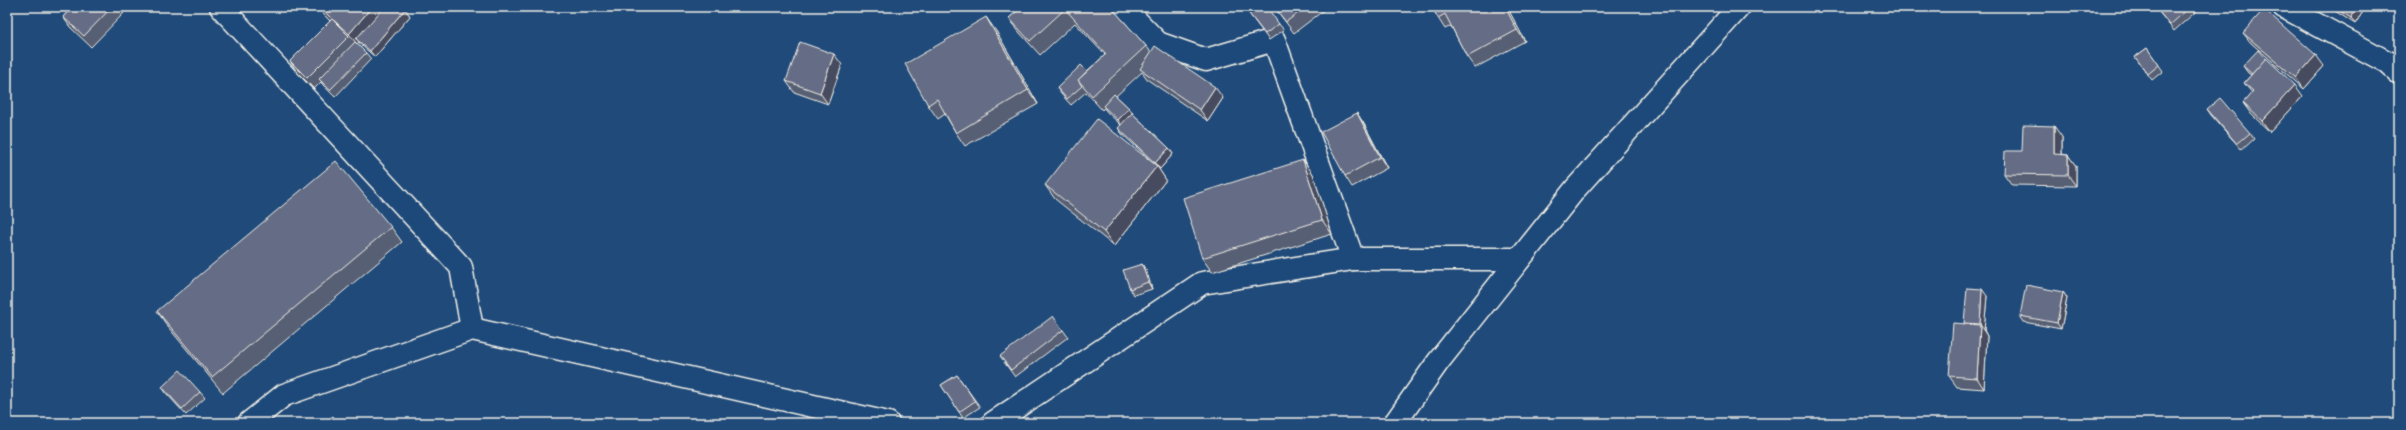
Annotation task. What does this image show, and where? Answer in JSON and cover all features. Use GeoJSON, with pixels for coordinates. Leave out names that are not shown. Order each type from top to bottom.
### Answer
{"type":"FeatureCollection","features":[{"type":"Feature","properties":{"kind":"street"},"geometry":{"type":"LineString","coordinates":[[221,7],[461,267],[472,329]]}},
{"type":"Feature","properties":{"kind":"street"},"geometry":{"type":"LineString","coordinates":[[1123,7],[1158,43],[1206,60],[1274,40],[1354,259]]}},
{"type":"Feature","properties":{"kind":"street"},"geometry":{"type":"LineString","coordinates":[[1395,423],[1438,362],[1576,188],[1739,7]]}},
{"type":"Feature","properties":{"kind":"street"},"geometry":{"type":"LineString","coordinates":[[2284,7],[2387,62],[2399,73]]}},
{"type":"Feature","properties":{"kind":"street"},"geometry":{"type":"LineString","coordinates":[[993,423],[1202,283],[1354,259],[1519,259]]}},
{"type":"Feature","properties":{"kind":"street"},"geometry":{"type":"LineString","coordinates":[[249,423],[284,395],[472,329],[888,423]]}},
{"type":"Feature","properties":{"kind":"building"},"geometry":{"type":"Polygon","coordinates":[[[72,7],[112,7],[84,36],[63,17],[72,7]]]}},
{"type":"Feature","properties":{"kind":"building"},"geometry":{"type":"Polygon","coordinates":[[[319,7],[372,7],[349,34],[319,7]]]}},
{"type":"Feature","properties":{"kind":"building"},"geometry":{"type":"Polygon","coordinates":[[[384,7],[402,7],[405,9],[370,51],[356,39],[384,7]]]}},
{"type":"Feature","properties":{"kind":"building"},"geometry":{"type":"Polygon","coordinates":[[[1022,7],[1111,7],[1146,46],[1092,96],[1078,80],[1106,54],[1065,9],[1030,41],[1009,18],[1022,7]]]}},
{"type":"Feature","properties":{"kind":"building"},"geometry":{"type":"Polygon","coordinates":[[[1253,7],[1267,7],[1279,24],[1265,34],[1247,11],[1253,7]]]}},
{"type":"Feature","properties":{"kind":"building"},"geometry":{"type":"Polygon","coordinates":[[[1274,7],[1306,7],[1286,22],[1274,7]]]}},
{"type":"Feature","properties":{"kind":"building"},"geometry":{"type":"Polygon","coordinates":[[[1432,7],[1505,7],[1517,30],[1467,57],[1445,14],[1438,18],[1432,7]]]}},
{"type":"Feature","properties":{"kind":"building"},"geometry":{"type":"Polygon","coordinates":[[[2155,7],[2190,7],[2170,25],[2155,7]]]}},
{"type":"Feature","properties":{"kind":"building"},"geometry":{"type":"Polygon","coordinates":[[[2334,7],[2358,7],[2351,18],[2334,7]]]}},
{"type":"Feature","properties":{"kind":"building"},"geometry":{"type":"Polygon","coordinates":[[[2264,9],[2316,55],[2296,78],[2243,33],[2264,9]]]}},
{"type":"Feature","properties":{"kind":"building"},"geometry":{"type":"Polygon","coordinates":[[[986,17],[1028,90],[956,133],[937,99],[928,105],[905,64],[986,17]]]}},
{"type":"Feature","properties":{"kind":"building"},"geometry":{"type":"Polygon","coordinates":[[[332,19],[349,36],[307,78],[290,61],[332,19]]]}},
{"type":"Feature","properties":{"kind":"building"},"geometry":{"type":"Polygon","coordinates":[[[355,42],[366,53],[330,90],[319,79],[355,42]]]}},
{"type":"Feature","properties":{"kind":"building"},"geometry":{"type":"Polygon","coordinates":[[[800,42],[834,54],[820,93],[786,81],[800,42]]]}},
{"type":"Feature","properties":{"kind":"building"},"geometry":{"type":"Polygon","coordinates":[[[1155,46],[1215,87],[1200,110],[1140,69],[1155,46]]]}},
{"type":"Feature","properties":{"kind":"building"},"geometry":{"type":"Polygon","coordinates":[[[2147,48],[2159,65],[2148,74],[2135,57],[2147,48]]]}},
{"type":"Feature","properties":{"kind":"building"},"geometry":{"type":"Polygon","coordinates":[[[2258,50],[2266,59],[2252,74],[2243,66],[2258,50]]]}},
{"type":"Feature","properties":{"kind":"building"},"geometry":{"type":"Polygon","coordinates":[[[2266,58],[2295,85],[2262,121],[2243,103],[2253,91],[2244,83],[2266,58]]]}},
{"type":"Feature","properties":{"kind":"building"},"geometry":{"type":"Polygon","coordinates":[[[1081,65],[1087,71],[1078,80],[1082,86],[1067,99],[1057,88],[1081,65]]]}},
{"type":"Feature","properties":{"kind":"building"},"geometry":{"type":"Polygon","coordinates":[[[1114,94],[1129,108],[1118,120],[1103,106],[1114,94]]]}},
{"type":"Feature","properties":{"kind":"building"},"geometry":{"type":"Polygon","coordinates":[[[2220,98],[2250,133],[2237,144],[2207,109],[2220,98]]]}},
{"type":"Feature","properties":{"kind":"building"},"geometry":{"type":"Polygon","coordinates":[[[1132,113],[1169,148],[1155,163],[1118,128],[1132,113]]]}},
{"type":"Feature","properties":{"kind":"building"},"geometry":{"type":"Polygon","coordinates":[[[1357,113],[1380,157],[1345,176],[1321,132],[1357,113]]]}},
{"type":"Feature","properties":{"kind":"building"},"geometry":{"type":"Polygon","coordinates":[[[1097,119],[1157,166],[1104,232],[1045,185],[1097,119]]]}},
{"type":"Feature","properties":{"kind":"building"},"geometry":{"type":"Polygon","coordinates":[[[2023,125],[2054,126],[2054,154],[2068,155],[2068,175],[2004,174],[2005,151],[2022,151],[2023,125]]]}},
{"type":"Feature","properties":{"kind":"building"},"geometry":{"type":"Polygon","coordinates":[[[1303,160],[1322,220],[1202,258],[1183,198],[1303,160]]]}},
{"type":"Feature","properties":{"kind":"building"},"geometry":{"type":"Polygon","coordinates":[[[336,161],[391,227],[212,377],[157,311],[336,161]]]}},
{"type":"Feature","properties":{"kind":"building"},"geometry":{"type":"Polygon","coordinates":[[[1142,264],[1148,282],[1130,289],[1123,270],[1142,264]]]}},
{"type":"Feature","properties":{"kind":"building"},"geometry":{"type":"Polygon","coordinates":[[[2026,285],[2063,292],[2057,323],[2020,316],[2026,285]]]}},
{"type":"Feature","properties":{"kind":"building"},"geometry":{"type":"Polygon","coordinates":[[[1967,288],[1982,289],[1980,324],[1964,323],[1967,288]]]}},
{"type":"Feature","properties":{"kind":"building"},"geometry":{"type":"Polygon","coordinates":[[[1053,316],[1063,330],[1011,370],[1000,356],[1053,316]]]}},
{"type":"Feature","properties":{"kind":"building"},"geometry":{"type":"Polygon","coordinates":[[[1953,323],[1980,325],[1977,378],[1949,376],[1953,323]]]}},
{"type":"Feature","properties":{"kind":"building"},"geometry":{"type":"Polygon","coordinates":[[[180,370],[200,392],[182,409],[162,387],[180,370]]]}},
{"type":"Feature","properties":{"kind":"building"},"geometry":{"type":"Polygon","coordinates":[[[957,375],[975,401],[959,412],[941,385],[957,375]]]}},
{"type":"Feature","properties":{"kind":"building"},"geometry":{"type":"Polygon","coordinates":[[[333,416],[338,423],[324,423],[333,416]]]}}]}
